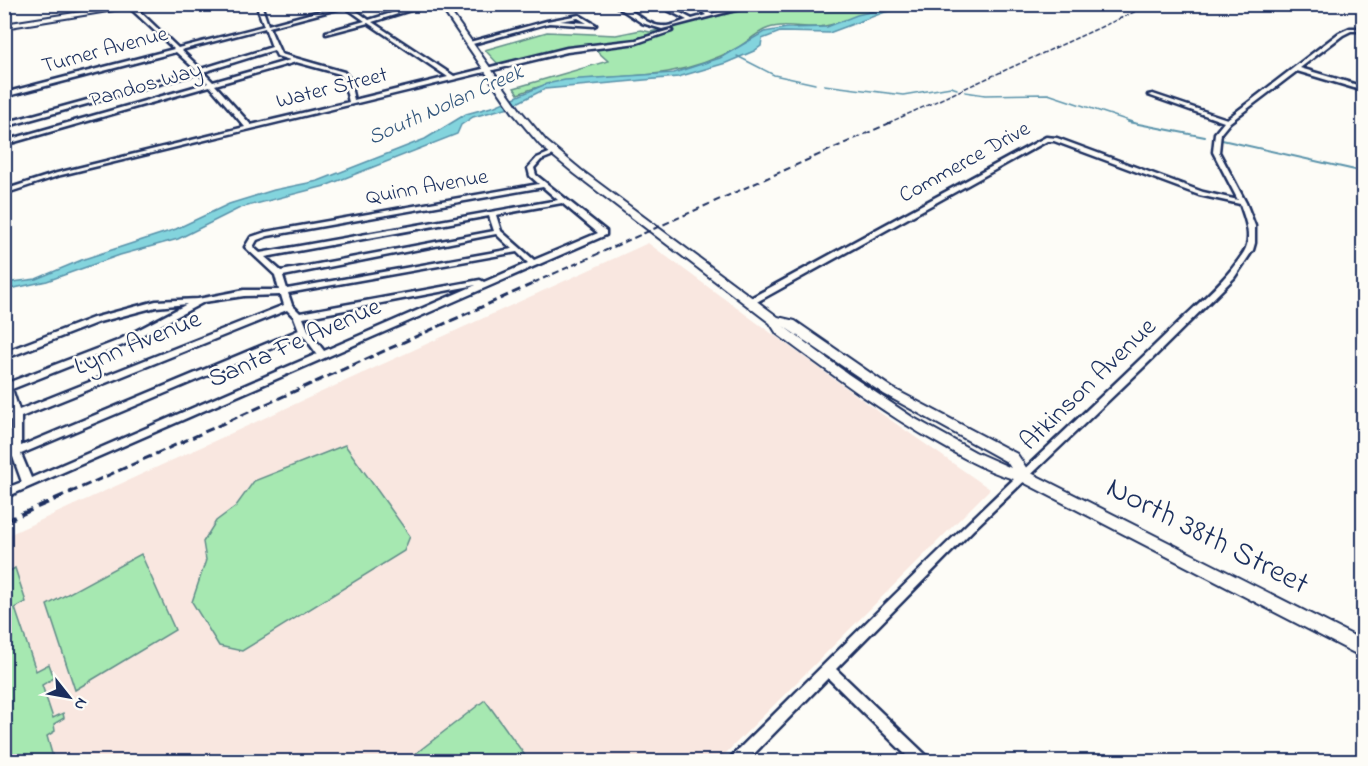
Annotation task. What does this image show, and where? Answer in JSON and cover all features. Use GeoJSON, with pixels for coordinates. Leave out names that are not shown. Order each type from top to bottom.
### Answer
{"type":"FeatureCollection","features":[{"type":"Feature","properties":{"kind":"main road"},"geometry":{"type":"LineString","coordinates":[[4,26],[148,4]]}},
{"type":"Feature","properties":{"kind":"main road","name":"North 38th Street"},"geometry":{"type":"LineString","coordinates":[[442,4],[517,112],[554,153],[774,320],[781,331],[869,396],[925,431],[1001,472],[1024,476],[1364,650]]}},
{"type":"Feature","properties":{"kind":"main road","name":"North 38th Street"},"geometry":{"type":"LineString","coordinates":[[774,320],[791,324],[882,387],[1012,458],[1024,476]]}},
{"type":"Feature","properties":{"kind":"main road"},"geometry":{"type":"LineString","coordinates":[[869,396],[882,387]]}},
{"type":"Feature","properties":{"kind":"street"},"geometry":{"type":"LineString","coordinates":[[258,4],[275,48],[282,56],[342,73],[346,78],[352,103]]}},
{"type":"Feature","properties":{"kind":"street"},"geometry":{"type":"LineString","coordinates":[[313,4],[319,13]]}},
{"type":"Feature","properties":{"kind":"street","name":"Turner Avenue"},"geometry":{"type":"LineString","coordinates":[[7,94],[353,4]]}},
{"type":"Feature","properties":{"kind":"street"},"geometry":{"type":"LineString","coordinates":[[328,33],[428,4]]}},
{"type":"Feature","properties":{"kind":"street"},"geometry":{"type":"LineString","coordinates":[[615,4],[637,18],[662,27],[756,4]]}},
{"type":"Feature","properties":{"kind":"street"},"geometry":{"type":"LineString","coordinates":[[658,4],[690,20]]}},
{"type":"Feature","properties":{"kind":"street"},"geometry":{"type":"LineString","coordinates":[[686,4],[697,6],[710,16]]}},
{"type":"Feature","properties":{"kind":"street"},"geometry":{"type":"LineString","coordinates":[[726,4],[733,10]]}},
{"type":"Feature","properties":{"kind":"street"},"geometry":{"type":"LineString","coordinates":[[346,6],[453,78]]}},
{"type":"Feature","properties":{"kind":"street"},"geometry":{"type":"LineString","coordinates":[[132,7],[200,71],[249,127]]}},
{"type":"Feature","properties":{"kind":"street"},"geometry":{"type":"LineString","coordinates":[[469,43],[549,22],[579,16],[594,24],[587,27],[549,22]]}},
{"type":"Feature","properties":{"kind":"street","name":"Atkinson Avenue"},"geometry":{"type":"LineString","coordinates":[[736,762],[962,533],[1146,360],[1231,276],[1251,243],[1251,226],[1243,203],[1216,152],[1218,133],[1228,121],[1345,31],[1364,30]]}},
{"type":"Feature","properties":{"kind":"street","name":"Water Street"},"geometry":{"type":"LineString","coordinates":[[4,192],[59,174],[487,69],[580,47],[637,41],[670,31]]}},
{"type":"Feature","properties":{"kind":"street"},"geometry":{"type":"LineString","coordinates":[[4,125],[275,48]]}},
{"type":"Feature","properties":{"kind":"street","name":"Pandos Way"},"geometry":{"type":"LineString","coordinates":[[4,143],[296,60]]}},
{"type":"Feature","properties":{"kind":"street"},"geometry":{"type":"LineString","coordinates":[[1296,69],[1364,89]]}},
{"type":"Feature","properties":{"kind":"street"},"geometry":{"type":"LineString","coordinates":[[4,85],[7,94]]}},
{"type":"Feature","properties":{"kind":"street"},"geometry":{"type":"LineString","coordinates":[[1151,94],[1228,121]]}},
{"type":"Feature","properties":{"kind":"street","name":"Commerce Drive"},"geometry":{"type":"LineString","coordinates":[[750,302],[1046,139],[1055,139],[1201,194],[1243,203]]}},
{"type":"Feature","properties":{"kind":"street"},"geometry":{"type":"LineString","coordinates":[[554,153],[538,159],[531,168],[533,176],[562,201]]}},
{"type":"Feature","properties":{"kind":"street","name":"Quinn Avenue"},"geometry":{"type":"LineString","coordinates":[[258,256],[249,247],[254,239],[267,234],[544,185]]}},
{"type":"Feature","properties":{"kind":"street"},"geometry":{"type":"LineString","coordinates":[[258,256],[562,201]]}},
{"type":"Feature","properties":{"kind":"street","name":"Santa Fe Avenue"},"geometry":{"type":"LineString","coordinates":[[4,494],[603,233],[562,201]]}},
{"type":"Feature","properties":{"kind":"street"},"geometry":{"type":"LineString","coordinates":[[492,214],[498,232],[533,263]]}},
{"type":"Feature","properties":{"kind":"street"},"geometry":{"type":"LineString","coordinates":[[279,274],[498,232]]}},
{"type":"Feature","properties":{"kind":"street"},"geometry":{"type":"LineString","coordinates":[[4,356],[96,320],[156,304],[244,293],[282,292],[517,250]]}},
{"type":"Feature","properties":{"kind":"street"},"geometry":{"type":"LineString","coordinates":[[258,256],[279,274],[282,292],[288,306],[298,316],[304,331],[323,355]]}},
{"type":"Feature","properties":{"kind":"street"},"geometry":{"type":"LineString","coordinates":[[298,316],[438,288],[495,280]]}},
{"type":"Feature","properties":{"kind":"street"},"geometry":{"type":"LineString","coordinates":[[28,483],[16,453],[16,416],[5,386],[120,343],[202,300]]}},
{"type":"Feature","properties":{"kind":"street","name":"Lynn Avenue"},"geometry":{"type":"LineString","coordinates":[[4,420],[288,306]]}},
{"type":"Feature","properties":{"kind":"street"},"geometry":{"type":"LineString","coordinates":[[4,457],[304,331]]}},
{"type":"Feature","properties":{"kind":"street"},"geometry":{"type":"LineString","coordinates":[[827,669],[923,762]]}},
{"type":"Feature","properties":{"kind":"shaded area"},"geometry":{"type":"Polygon","coordinates":[[[648,243],[882,414],[990,489],[717,762],[5,761],[4,537],[648,243]]]}},
{"type":"Feature","properties":{"kind":"green space"},"geometry":{"type":"Polygon","coordinates":[[[766,5],[893,5],[827,26],[770,28],[737,48],[695,66],[648,75],[574,80],[537,87],[518,94],[514,88],[608,61],[589,44],[498,64],[485,50],[547,32],[616,35],[641,30],[650,32],[766,5]]]}},
{"type":"Feature","properties":{"kind":"green space"},"geometry":{"type":"Polygon","coordinates":[[[345,445],[410,536],[404,551],[242,651],[219,646],[192,602],[206,560],[203,542],[216,521],[236,506],[254,481],[345,445]]]}},
{"type":"Feature","properties":{"kind":"green space"},"geometry":{"type":"Polygon","coordinates":[[[141,554],[175,630],[75,690],[47,605],[141,554]]]}},
{"type":"Feature","properties":{"kind":"green space"},"geometry":{"type":"Polygon","coordinates":[[[15,568],[26,602],[15,608],[36,671],[49,664],[54,678],[42,685],[53,718],[63,713],[64,718],[54,724],[55,731],[47,736],[54,761],[5,761],[5,574],[15,568]]]}},
{"type":"Feature","properties":{"kind":"green space"},"geometry":{"type":"Polygon","coordinates":[[[485,700],[529,761],[406,761],[485,700]]]}},
{"type":"Feature","properties":{"kind":"water"},"geometry":{"type":"Polygon","coordinates":[[[900,5],[921,5],[885,12],[829,33],[780,32],[762,39],[761,46],[754,51],[726,63],[678,77],[545,89],[509,107],[473,117],[461,125],[457,134],[325,186],[240,208],[178,239],[120,255],[47,281],[5,290],[5,283],[36,279],[84,259],[176,229],[229,204],[274,190],[318,181],[425,139],[466,114],[495,106],[546,84],[565,80],[674,73],[720,58],[764,32],[787,28],[827,27],[857,15],[900,5]]]}},
{"type":"Feature","properties":{"kind":"waterway"},"geometry":{"type":"LineString","coordinates":[[737,56],[774,75],[815,84]]}},
{"type":"Feature","properties":{"kind":"waterway"},"geometry":{"type":"LineString","coordinates":[[824,85],[903,95],[951,87],[957,89]]}},
{"type":"Feature","properties":{"kind":"waterway"},"geometry":{"type":"LineString","coordinates":[[965,92],[985,95],[1048,94],[1135,123]]}},
{"type":"Feature","properties":{"kind":"waterway"},"geometry":{"type":"LineString","coordinates":[[1128,122],[1205,137]]}},
{"type":"Feature","properties":{"kind":"waterway"},"geometry":{"type":"LineString","coordinates":[[1222,140],[1364,172]]}},
{"type":"Feature","properties":{"kind":"railway"},"geometry":{"type":"LineString","coordinates":[[888,123],[1152,4]]}},
{"type":"Feature","properties":{"kind":"railway"},"geometry":{"type":"LineString","coordinates":[[533,283],[892,122]]}},
{"type":"Feature","properties":{"kind":"railway"},"geometry":{"type":"LineString","coordinates":[[69,493],[537,282]]}},
{"type":"Feature","properties":{"kind":"railway"},"geometry":{"type":"LineString","coordinates":[[4,522],[73,491]]}},
{"type":"Feature","properties":{"kind":"water label","name":"South Nolan Creek"},"geometry":{"type":"Point","coordinates":[446,106]}}]}
